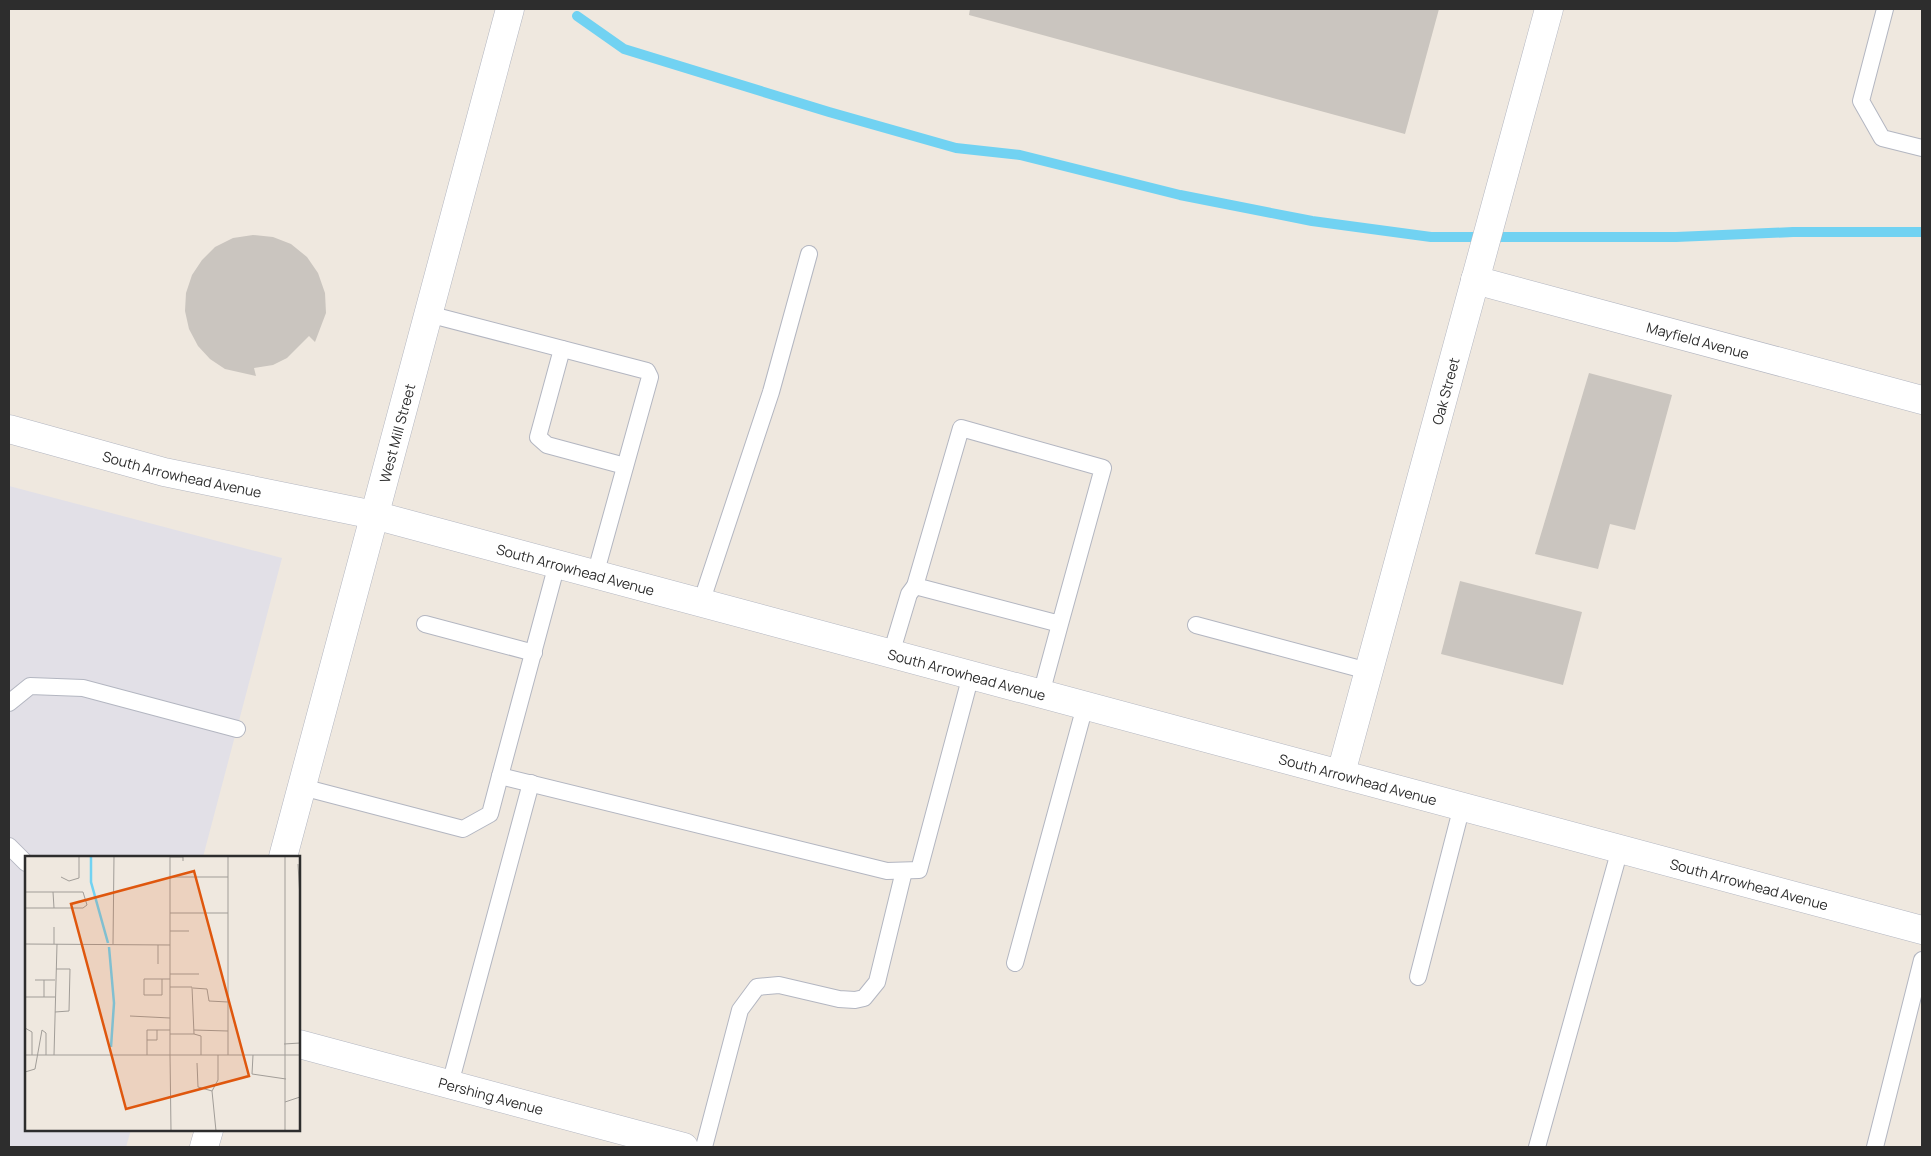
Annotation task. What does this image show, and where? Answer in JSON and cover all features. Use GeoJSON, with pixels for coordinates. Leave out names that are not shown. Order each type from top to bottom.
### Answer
{"type":"FeatureCollection","features":[{"type":"Feature","properties":{"kind":"main road","name":"West Mill Street"},"geometry":{"type":"LineString","coordinates":[[283,856],[510,9]]}},
{"type":"Feature","properties":{"kind":"main road","name":"Oak Street"},"geometry":{"type":"LineString","coordinates":[[1340,773],[1549,9]]}},
{"type":"Feature","properties":{"kind":"main road","name":"Mayfield Avenue"},"geometry":{"type":"LineString","coordinates":[[1475,280],[1922,400]]}},
{"type":"Feature","properties":{"kind":"main road","name":"South Arrowhead Avenue"},"geometry":{"type":"LineString","coordinates":[[9,429],[164,472],[374,516],[971,674],[1922,930]]}},
{"type":"Feature","properties":{"kind":"main road","name":"Pershing Avenue"},"geometry":{"type":"LineString","coordinates":[[300,1044],[684,1147]]}},
{"type":"Feature","properties":{"kind":"main road"},"geometry":{"type":"LineString","coordinates":[[204,1147],[209,1131]]}},
{"type":"Feature","properties":{"kind":"lane"},"geometry":{"type":"LineString","coordinates":[[1885,9],[1860,101],[1882,138],[1922,148]]}},
{"type":"Feature","properties":{"kind":"lane"},"geometry":{"type":"LineString","coordinates":[[701,603],[771,392],[809,254]]}},
{"type":"Feature","properties":{"kind":"lane"},"geometry":{"type":"LineString","coordinates":[[428,314],[647,371],[650,377],[595,575]]}},
{"type":"Feature","properties":{"kind":"lane"},"geometry":{"type":"LineString","coordinates":[[562,349],[538,436],[547,445],[625,466]]}},
{"type":"Feature","properties":{"kind":"lane"},"geometry":{"type":"LineString","coordinates":[[891,654],[910,594],[915,586],[961,428],[1103,468],[1041,694]]}},
{"type":"Feature","properties":{"kind":"lane"},"geometry":{"type":"LineString","coordinates":[[302,787],[463,829],[490,814],[557,564]]}},
{"type":"Feature","properties":{"kind":"lane"},"geometry":{"type":"LineString","coordinates":[[915,586],[1060,624]]}},
{"type":"Feature","properties":{"kind":"lane"},"geometry":{"type":"LineString","coordinates":[[425,624],[534,653]]}},
{"type":"Feature","properties":{"kind":"lane"},"geometry":{"type":"LineString","coordinates":[[1196,625],[1368,671]]}},
{"type":"Feature","properties":{"kind":"lane"},"geometry":{"type":"LineString","coordinates":[[500,776],[887,871],[919,870],[971,674]]}},
{"type":"Feature","properties":{"kind":"lane"},"geometry":{"type":"LineString","coordinates":[[9,703],[30,686],[83,688],[237,729]]}},
{"type":"Feature","properties":{"kind":"lane"},"geometry":{"type":"LineString","coordinates":[[1015,963],[1085,706]]}},
{"type":"Feature","properties":{"kind":"lane"},"geometry":{"type":"LineString","coordinates":[[450,1084],[531,783]]}},
{"type":"Feature","properties":{"kind":"lane"},"geometry":{"type":"LineString","coordinates":[[1418,977],[1462,806]]}},
{"type":"Feature","properties":{"kind":"lane"},"geometry":{"type":"LineString","coordinates":[[9,846],[25,862]]}},
{"type":"Feature","properties":{"kind":"lane"},"geometry":{"type":"LineString","coordinates":[[1537,1147],[1620,849]]}},
{"type":"Feature","properties":{"kind":"lane"},"geometry":{"type":"LineString","coordinates":[[704,1147],[740,1010],[757,987],[779,985],[839,999],[855,1000],[864,998],[877,982],[904,871]]}},
{"type":"Feature","properties":{"kind":"lane"},"geometry":{"type":"LineString","coordinates":[[1874,1147],[1922,960]]}},
{"type":"Feature","properties":{"kind":"shaded area"},"geometry":{"type":"Polygon","coordinates":[[[9,486],[282,558],[203,856],[25,856],[25,1131],[131,1131],[126,1147],[9,1147],[9,486]]]}},
{"type":"Feature","properties":{"kind":"building"},"geometry":{"type":"Polygon","coordinates":[[[970,9],[1439,9],[1405,134],[969,15],[970,9]]]}},
{"type":"Feature","properties":{"kind":"building"},"geometry":{"type":"Polygon","coordinates":[[[253,235],[273,237],[291,244],[307,257],[318,273],[325,293],[326,313],[315,342],[309,336],[287,358],[273,365],[254,368],[256,376],[225,369],[210,359],[198,346],[189,329],[185,311],[186,293],[192,275],[202,260],[215,247],[233,238],[253,235]]]}},
{"type":"Feature","properties":{"kind":"building"},"geometry":{"type":"Polygon","coordinates":[[[1589,373],[1672,395],[1635,530],[1610,524],[1598,569],[1535,554],[1589,373]]]}},
{"type":"Feature","properties":{"kind":"building"},"geometry":{"type":"Polygon","coordinates":[[[1460,581],[1582,612],[1563,685],[1441,654],[1460,581]]]}},
{"type":"Feature","properties":{"kind":"waterway"},"geometry":{"type":"LineString","coordinates":[[577,16],[624,49],[829,112],[956,148],[1020,155],[1180,195],[1312,221],[1431,237],[1676,237],[1793,232],[1922,232]]}}]}
